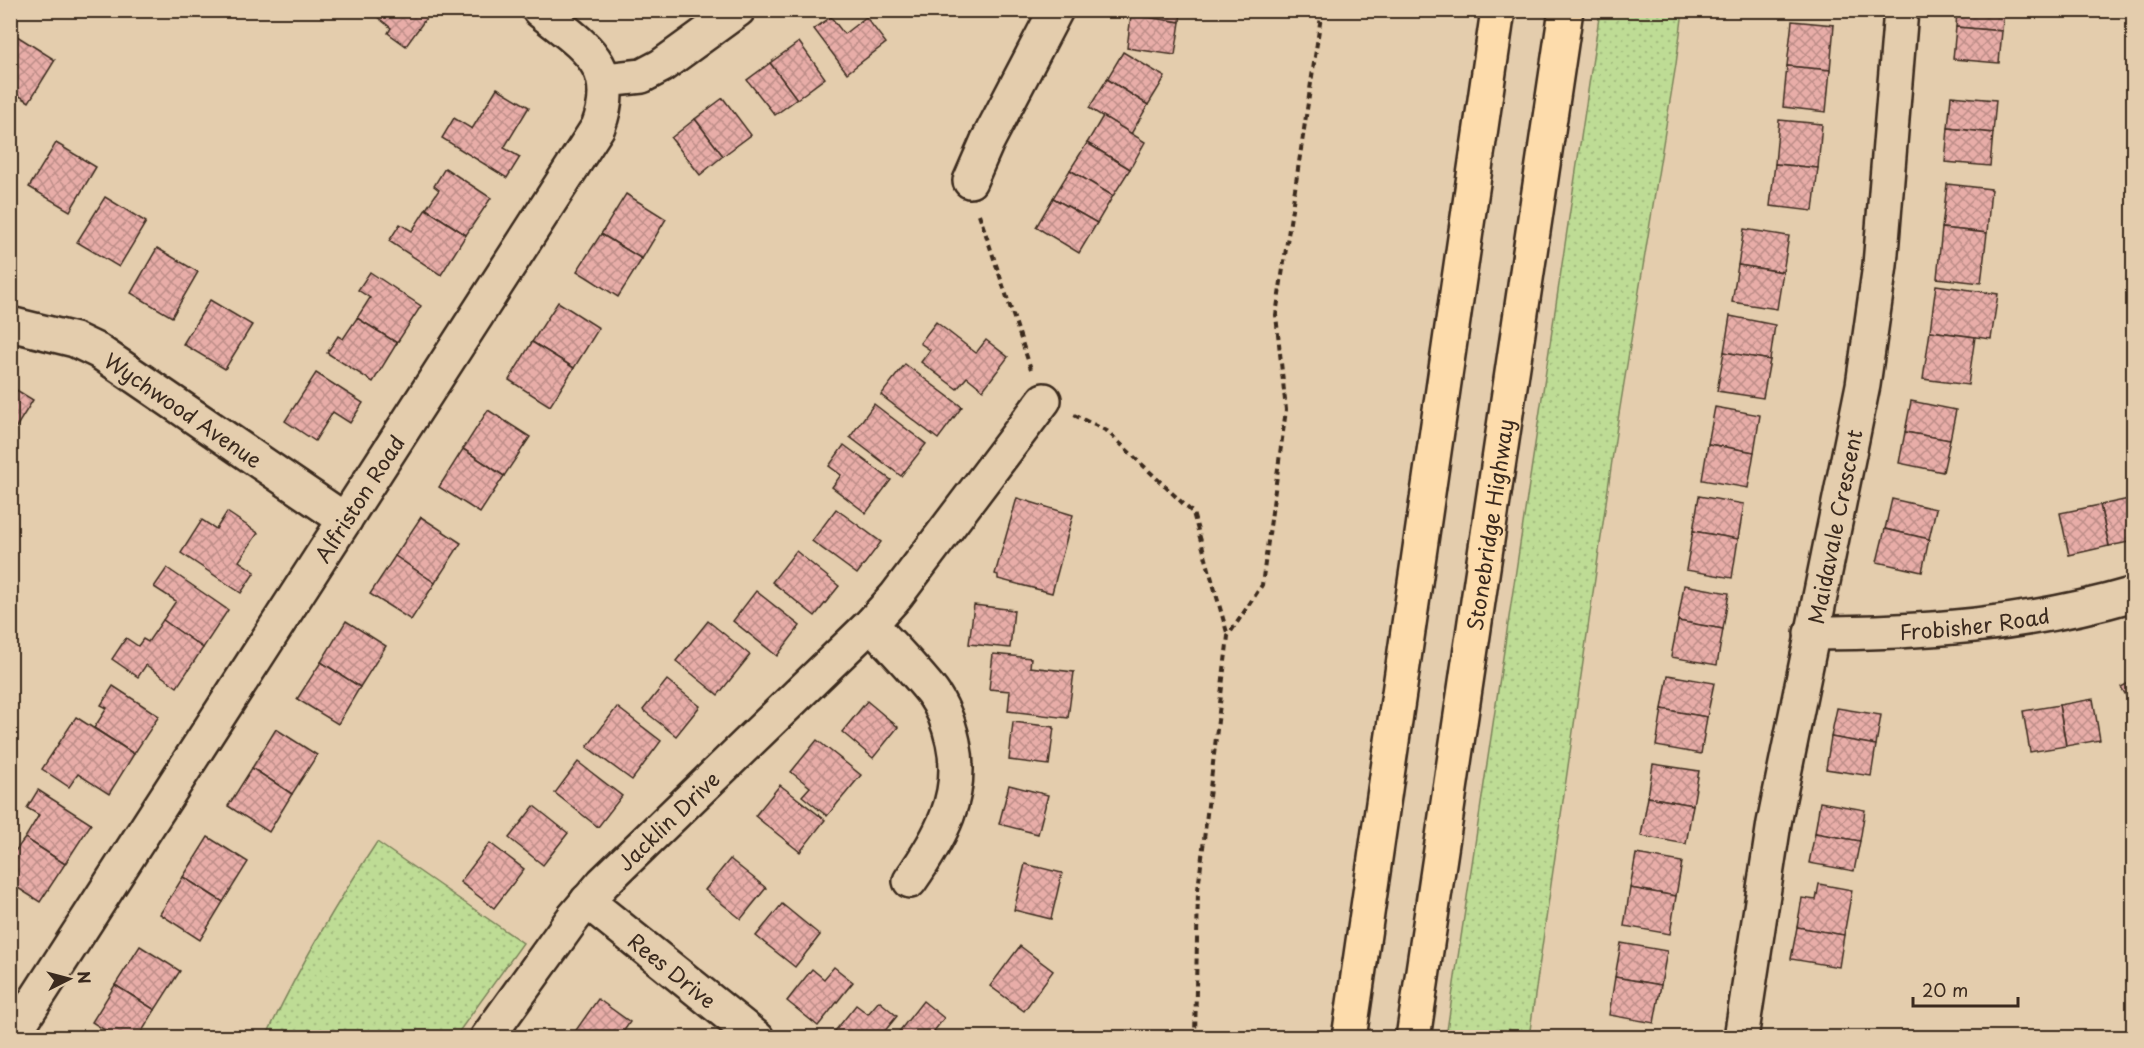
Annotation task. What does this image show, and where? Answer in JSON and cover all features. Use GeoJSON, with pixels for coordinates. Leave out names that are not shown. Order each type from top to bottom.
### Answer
{"type":"FeatureCollection","features":[{"type":"Feature","properties":{"kind":"highway"},"geometry":{"type":"LineString","coordinates":[[1349,1038],[1498,10]]}},
{"type":"Feature","properties":{"kind":"highway","name":"Stonebridge Highway"},"geometry":{"type":"LineString","coordinates":[[1413,1038],[1566,10]]}},
{"type":"Feature","properties":{"kind":"street"},"geometry":{"type":"LineString","coordinates":[[540,10],[591,52],[606,80],[642,76],[662,66],[738,10]]}},
{"type":"Feature","properties":{"kind":"street"},"geometry":{"type":"LineString","coordinates":[[970,181],[987,142],[1056,10]]}},
{"type":"Feature","properties":{"kind":"street","name":"Maidavale Crescent"},"geometry":{"type":"LineString","coordinates":[[1741,1038],[1774,823],[1864,374],[1880,265],[1901,10]]}},
{"type":"Feature","properties":{"kind":"street","name":"Alfriston Road"},"geometry":{"type":"LineString","coordinates":[[12,1038],[598,127],[604,112],[606,80]]}},
{"type":"Feature","properties":{"kind":"street","name":"Wychwood Avenue"},"geometry":{"type":"LineString","coordinates":[[10,324],[65,337],[98,351],[345,520]]}},
{"type":"Feature","properties":{"kind":"street","name":"Jacklin Drive"},"geometry":{"type":"LineString","coordinates":[[488,1038],[587,901],[871,624],[896,596],[1044,400]]}},
{"type":"Feature","properties":{"kind":"street","name":"Frobisher Road"},"geometry":{"type":"LineString","coordinates":[[1811,633],[1890,633],[1971,627],[2050,615],[2133,594]]}},
{"type":"Feature","properties":{"kind":"street"},"geometry":{"type":"LineString","coordinates":[[871,624],[932,692],[943,710],[954,748],[956,788],[951,808],[935,844],[910,881]]}},
{"type":"Feature","properties":{"kind":"street","name":"Rees Drive"},"geometry":{"type":"LineString","coordinates":[[587,901],[757,1038]]}},
{"type":"Feature","properties":{"kind":"path"},"geometry":{"type":"LineString","coordinates":[[1228,636],[1262,585],[1286,410],[1276,315],[1322,10]]}},
{"type":"Feature","properties":{"kind":"path"},"geometry":{"type":"LineString","coordinates":[[970,181],[1024,351],[1044,400],[1107,430],[1193,513],[1228,636],[1198,890],[1195,1038]]}},
{"type":"Feature","properties":{"kind":"green space"},"geometry":{"type":"Polygon","coordinates":[[[1600,11],[1683,11],[1676,64],[1617,426],[1529,1037],[1446,1037],[1600,11]]]}},
{"type":"Feature","properties":{"kind":"green space"},"geometry":{"type":"Polygon","coordinates":[[[377,842],[523,943],[455,1037],[266,1037],[318,938],[346,889],[377,842]]]}},
{"type":"Feature","properties":{"kind":"building"},"geometry":{"type":"Polygon","coordinates":[[[373,10],[432,10],[406,46],[388,33],[391,28],[371,12],[373,10]]]}},
{"type":"Feature","properties":{"kind":"building"},"geometry":{"type":"Polygon","coordinates":[[[1132,10],[1181,10],[1180,22],[1131,15],[1132,10]]]}},
{"type":"Feature","properties":{"kind":"building"},"geometry":{"type":"Polygon","coordinates":[[[1957,10],[2004,10],[2002,31],[1956,27],[1957,10]]]}},
{"type":"Feature","properties":{"kind":"building"},"geometry":{"type":"Polygon","coordinates":[[[1131,15],[1180,22],[1175,55],[1127,48],[1131,15]]]}},
{"type":"Feature","properties":{"kind":"building"},"geometry":{"type":"Polygon","coordinates":[[[831,17],[844,34],[866,17],[886,43],[847,73],[814,29],[831,17]]]}},
{"type":"Feature","properties":{"kind":"building"},"geometry":{"type":"Polygon","coordinates":[[[1792,21],[1834,25],[1830,70],[1787,66],[1792,21]]]}},
{"type":"Feature","properties":{"kind":"building"},"geometry":{"type":"Polygon","coordinates":[[[1956,27],[2002,31],[1999,63],[1953,59],[1956,27]]]}},
{"type":"Feature","properties":{"kind":"building"},"geometry":{"type":"Polygon","coordinates":[[[17,36],[55,60],[29,102],[10,90],[10,46],[17,36]]]}},
{"type":"Feature","properties":{"kind":"building"},"geometry":{"type":"Polygon","coordinates":[[[799,42],[825,78],[797,99],[770,63],[799,42]]]}},
{"type":"Feature","properties":{"kind":"building"},"geometry":{"type":"Polygon","coordinates":[[[1123,52],[1165,77],[1148,105],[1107,79],[1123,52]]]}},
{"type":"Feature","properties":{"kind":"building"},"geometry":{"type":"Polygon","coordinates":[[[770,63],[797,99],[775,115],[747,80],[770,63]]]}},
{"type":"Feature","properties":{"kind":"building"},"geometry":{"type":"Polygon","coordinates":[[[1787,66],[1830,70],[1826,112],[1783,107],[1787,66]]]}},
{"type":"Feature","properties":{"kind":"building"},"geometry":{"type":"Polygon","coordinates":[[[1107,79],[1148,105],[1131,134],[1089,108],[1107,79]]]}},
{"type":"Feature","properties":{"kind":"building"},"geometry":{"type":"Polygon","coordinates":[[[497,88],[529,107],[504,148],[520,157],[507,178],[442,138],[454,118],[472,129],[497,88]]]}},
{"type":"Feature","properties":{"kind":"building"},"geometry":{"type":"Polygon","coordinates":[[[1951,96],[1996,100],[1993,133],[1948,128],[1951,96]]]}},
{"type":"Feature","properties":{"kind":"building"},"geometry":{"type":"Polygon","coordinates":[[[723,98],[751,135],[723,156],[695,119],[723,98]]]}},
{"type":"Feature","properties":{"kind":"building"},"geometry":{"type":"Polygon","coordinates":[[[1103,116],[1145,142],[1130,169],[1087,143],[1103,116]]]}},
{"type":"Feature","properties":{"kind":"building"},"geometry":{"type":"Polygon","coordinates":[[[695,119],[723,156],[700,175],[671,138],[695,119]]]}},
{"type":"Feature","properties":{"kind":"building"},"geometry":{"type":"Polygon","coordinates":[[[1779,120],[1822,124],[1818,168],[1775,164],[1779,120]]]}},
{"type":"Feature","properties":{"kind":"building"},"geometry":{"type":"Polygon","coordinates":[[[1948,128],[1993,133],[1990,166],[1945,162],[1948,128]]]}},
{"type":"Feature","properties":{"kind":"building"},"geometry":{"type":"Polygon","coordinates":[[[56,143],[96,167],[70,211],[29,187],[56,143]]]}},
{"type":"Feature","properties":{"kind":"building"},"geometry":{"type":"Polygon","coordinates":[[[1087,143],[1130,169],[1113,196],[1070,170],[1087,143]]]}},
{"type":"Feature","properties":{"kind":"building"},"geometry":{"type":"Polygon","coordinates":[[[1775,164],[1818,168],[1813,211],[1770,206],[1775,164]]]}},
{"type":"Feature","properties":{"kind":"building"},"geometry":{"type":"Polygon","coordinates":[[[445,168],[491,198],[466,235],[426,209],[439,190],[434,186],[445,168]]]}},
{"type":"Feature","properties":{"kind":"building"},"geometry":{"type":"Polygon","coordinates":[[[1070,170],[1113,196],[1097,223],[1053,198],[1070,170]]]}},
{"type":"Feature","properties":{"kind":"building"},"geometry":{"type":"Polygon","coordinates":[[[1947,184],[1991,189],[1987,233],[1942,228],[1947,184]]]}},
{"type":"Feature","properties":{"kind":"building"},"geometry":{"type":"Polygon","coordinates":[[[626,194],[666,219],[642,259],[601,234],[626,194]]]}},
{"type":"Feature","properties":{"kind":"building"},"geometry":{"type":"Polygon","coordinates":[[[105,197],[146,222],[119,267],[77,242],[105,197]]]}},
{"type":"Feature","properties":{"kind":"building"},"geometry":{"type":"Polygon","coordinates":[[[1053,198],[1097,223],[1079,253],[1036,227],[1053,198]]]}},
{"type":"Feature","properties":{"kind":"building"},"geometry":{"type":"Polygon","coordinates":[[[426,209],[466,235],[441,275],[389,241],[400,224],[412,231],[426,209]]]}},
{"type":"Feature","properties":{"kind":"building"},"geometry":{"type":"Polygon","coordinates":[[[1942,228],[1987,233],[1981,283],[1937,278],[1942,228]]]}},
{"type":"Feature","properties":{"kind":"building"},"geometry":{"type":"Polygon","coordinates":[[[1744,229],[1789,236],[1783,272],[1738,265],[1744,229]]]}},
{"type":"Feature","properties":{"kind":"building"},"geometry":{"type":"Polygon","coordinates":[[[601,234],[642,259],[618,297],[577,271],[601,234]]]}},
{"type":"Feature","properties":{"kind":"building"},"geometry":{"type":"Polygon","coordinates":[[[157,248],[198,272],[172,317],[131,293],[157,248]]]}},
{"type":"Feature","properties":{"kind":"building"},"geometry":{"type":"Polygon","coordinates":[[[1738,265],[1783,272],[1777,309],[1732,302],[1738,265]]]}},
{"type":"Feature","properties":{"kind":"building"},"geometry":{"type":"Polygon","coordinates":[[[370,272],[421,306],[397,343],[357,318],[370,298],[358,290],[370,272]]]}},
{"type":"Feature","properties":{"kind":"building"},"geometry":{"type":"Polygon","coordinates":[[[1936,285],[1998,294],[1991,339],[1930,331],[1936,285]]]}},
{"type":"Feature","properties":{"kind":"building"},"geometry":{"type":"Polygon","coordinates":[[[210,300],[252,325],[225,369],[183,344],[210,300]]]}},
{"type":"Feature","properties":{"kind":"building"},"geometry":{"type":"Polygon","coordinates":[[[558,302],[599,328],[574,368],[532,342],[558,302]]]}},
{"type":"Feature","properties":{"kind":"building"},"geometry":{"type":"Polygon","coordinates":[[[1730,316],[1775,325],[1770,360],[1724,352],[1730,316]]]}},
{"type":"Feature","properties":{"kind":"building"},"geometry":{"type":"Polygon","coordinates":[[[357,318],[397,343],[373,382],[327,353],[338,336],[343,339],[357,318]]]}},
{"type":"Feature","properties":{"kind":"building"},"geometry":{"type":"Polygon","coordinates":[[[936,322],[976,353],[986,340],[1008,357],[983,390],[967,377],[957,389],[921,362],[930,350],[920,343],[936,322]]]}},
{"type":"Feature","properties":{"kind":"building"},"geometry":{"type":"Polygon","coordinates":[[[1930,331],[1975,337],[1968,385],[1923,379],[1930,331]]]}},
{"type":"Feature","properties":{"kind":"building"},"geometry":{"type":"Polygon","coordinates":[[[532,342],[574,368],[550,406],[509,380],[532,342]]]}},
{"type":"Feature","properties":{"kind":"building"},"geometry":{"type":"Polygon","coordinates":[[[1724,352],[1770,360],[1763,398],[1717,391],[1724,352]]]}},
{"type":"Feature","properties":{"kind":"building"},"geometry":{"type":"Polygon","coordinates":[[[905,364],[962,407],[938,439],[881,395],[905,364]]]}},
{"type":"Feature","properties":{"kind":"building"},"geometry":{"type":"Polygon","coordinates":[[[316,373],[363,403],[350,423],[333,412],[315,441],[285,421],[316,373]]]}},
{"type":"Feature","properties":{"kind":"building"},"geometry":{"type":"Polygon","coordinates":[[[10,386],[33,400],[10,437],[10,386]]]}},
{"type":"Feature","properties":{"kind":"building"},"geometry":{"type":"Polygon","coordinates":[[[1911,401],[1956,410],[1950,440],[1905,432],[1911,401]]]}},
{"type":"Feature","properties":{"kind":"building"},"geometry":{"type":"Polygon","coordinates":[[[874,404],[926,444],[901,476],[850,437],[874,404]]]}},
{"type":"Feature","properties":{"kind":"building"},"geometry":{"type":"Polygon","coordinates":[[[1715,407],[1760,415],[1754,452],[1708,444],[1715,407]]]}},
{"type":"Feature","properties":{"kind":"building"},"geometry":{"type":"Polygon","coordinates":[[[488,410],[530,437],[504,476],[463,449],[488,410]]]}},
{"type":"Feature","properties":{"kind":"building"},"geometry":{"type":"Polygon","coordinates":[[[1905,432],[1950,440],[1943,472],[1899,463],[1905,432]]]}},
{"type":"Feature","properties":{"kind":"building"},"geometry":{"type":"Polygon","coordinates":[[[1708,444],[1754,452],[1748,488],[1702,480],[1708,444]]]}},
{"type":"Feature","properties":{"kind":"building"},"geometry":{"type":"Polygon","coordinates":[[[844,445],[891,480],[866,513],[832,487],[841,475],[829,466],[844,445]]]}},
{"type":"Feature","properties":{"kind":"building"},"geometry":{"type":"Polygon","coordinates":[[[463,449],[504,476],[480,513],[439,487],[463,449]]]}},
{"type":"Feature","properties":{"kind":"building"},"geometry":{"type":"Polygon","coordinates":[[[1699,496],[1744,504],[1738,539],[1693,531],[1699,496]]]}},
{"type":"Feature","properties":{"kind":"building"},"geometry":{"type":"Polygon","coordinates":[[[1017,498],[1073,515],[1052,593],[998,579],[998,575],[995,574],[1017,498]]]}},
{"type":"Feature","properties":{"kind":"building"},"geometry":{"type":"Polygon","coordinates":[[[2134,498],[2134,541],[2109,546],[2100,505],[2134,498]]]}},
{"type":"Feature","properties":{"kind":"building"},"geometry":{"type":"Polygon","coordinates":[[[1892,499],[1936,509],[1929,539],[1885,529],[1892,499]]]}},
{"type":"Feature","properties":{"kind":"building"},"geometry":{"type":"Polygon","coordinates":[[[2100,505],[2109,546],[2069,555],[2060,513],[2100,505]]]}},
{"type":"Feature","properties":{"kind":"building"},"geometry":{"type":"Polygon","coordinates":[[[836,509],[881,542],[857,574],[812,541],[836,509]]]}},
{"type":"Feature","properties":{"kind":"building"},"geometry":{"type":"Polygon","coordinates":[[[227,512],[258,533],[239,561],[255,572],[241,593],[181,553],[202,520],[216,529],[227,512]]]}},
{"type":"Feature","properties":{"kind":"building"},"geometry":{"type":"Polygon","coordinates":[[[421,517],[461,543],[435,583],[395,556],[421,517]]]}},
{"type":"Feature","properties":{"kind":"building"},"geometry":{"type":"Polygon","coordinates":[[[1885,529],[1929,539],[1922,572],[1877,562],[1885,529]]]}},
{"type":"Feature","properties":{"kind":"building"},"geometry":{"type":"Polygon","coordinates":[[[1693,531],[1738,539],[1732,578],[1686,570],[1693,531]]]}},
{"type":"Feature","properties":{"kind":"building"},"geometry":{"type":"Polygon","coordinates":[[[796,551],[839,586],[815,616],[772,582],[796,551]]]}},
{"type":"Feature","properties":{"kind":"building"},"geometry":{"type":"Polygon","coordinates":[[[395,556],[435,583],[411,620],[370,594],[395,556]]]}},
{"type":"Feature","properties":{"kind":"building"},"geometry":{"type":"Polygon","coordinates":[[[167,568],[228,610],[203,648],[163,620],[176,601],[154,587],[167,568]]]}},
{"type":"Feature","properties":{"kind":"building"},"geometry":{"type":"Polygon","coordinates":[[[1684,585],[1729,593],[1723,629],[1678,621],[1684,585]]]}},
{"type":"Feature","properties":{"kind":"building"},"geometry":{"type":"Polygon","coordinates":[[[756,591],[800,626],[777,656],[733,621],[756,591]]]}},
{"type":"Feature","properties":{"kind":"building"},"geometry":{"type":"Polygon","coordinates":[[[974,605],[1014,610],[1010,648],[969,644],[974,605]]]}},
{"type":"Feature","properties":{"kind":"building"},"geometry":{"type":"Polygon","coordinates":[[[163,620],[203,648],[177,687],[146,665],[138,677],[112,659],[126,638],[138,646],[143,639],[148,642],[163,620]]]}},
{"type":"Feature","properties":{"kind":"building"},"geometry":{"type":"Polygon","coordinates":[[[346,621],[386,646],[360,687],[321,662],[346,621]]]}},
{"type":"Feature","properties":{"kind":"building"},"geometry":{"type":"Polygon","coordinates":[[[708,621],[750,655],[718,695],[676,661],[708,621]]]}},
{"type":"Feature","properties":{"kind":"building"},"geometry":{"type":"Polygon","coordinates":[[[1678,621],[1723,629],[1717,665],[1671,657],[1678,621]]]}},
{"type":"Feature","properties":{"kind":"building"},"geometry":{"type":"Polygon","coordinates":[[[993,654],[1031,658],[1030,667],[1074,672],[1068,718],[1008,711],[1010,691],[989,689],[993,654]]]}},
{"type":"Feature","properties":{"kind":"building"},"geometry":{"type":"Polygon","coordinates":[[[321,662],[360,687],[338,724],[297,699],[321,662]]]}},
{"type":"Feature","properties":{"kind":"building"},"geometry":{"type":"Polygon","coordinates":[[[1668,675],[1714,683],[1707,717],[1662,709],[1668,675]]]}},
{"type":"Feature","properties":{"kind":"building"},"geometry":{"type":"Polygon","coordinates":[[[667,680],[700,706],[676,736],[643,710],[667,680]]]}},
{"type":"Feature","properties":{"kind":"building"},"geometry":{"type":"Polygon","coordinates":[[[2134,680],[2134,709],[2121,687],[2134,680]]]}},
{"type":"Feature","properties":{"kind":"building"},"geometry":{"type":"Polygon","coordinates":[[[113,686],[159,716],[134,754],[94,728],[107,708],[101,705],[113,686]]]}},
{"type":"Feature","properties":{"kind":"building"},"geometry":{"type":"Polygon","coordinates":[[[2093,699],[2100,740],[2066,746],[2059,705],[2093,699]]]}},
{"type":"Feature","properties":{"kind":"building"},"geometry":{"type":"Polygon","coordinates":[[[867,701],[898,727],[873,758],[842,732],[867,701]]]}},
{"type":"Feature","properties":{"kind":"building"},"geometry":{"type":"Polygon","coordinates":[[[2059,705],[2066,746],[2030,752],[2023,711],[2059,705]]]}},
{"type":"Feature","properties":{"kind":"building"},"geometry":{"type":"Polygon","coordinates":[[[617,707],[661,741],[632,780],[587,747],[617,707]]]}},
{"type":"Feature","properties":{"kind":"building"},"geometry":{"type":"Polygon","coordinates":[[[1837,708],[1881,715],[1876,745],[1831,737],[1837,708]]]}},
{"type":"Feature","properties":{"kind":"building"},"geometry":{"type":"Polygon","coordinates":[[[1662,709],[1707,717],[1701,754],[1656,746],[1662,709]]]}},
{"type":"Feature","properties":{"kind":"building"},"geometry":{"type":"Polygon","coordinates":[[[76,717],[134,754],[109,794],[78,774],[69,787],[42,769],[76,717]]]}},
{"type":"Feature","properties":{"kind":"building"},"geometry":{"type":"Polygon","coordinates":[[[1013,722],[1054,727],[1049,765],[1009,760],[1013,722]]]}},
{"type":"Feature","properties":{"kind":"building"},"geometry":{"type":"Polygon","coordinates":[[[276,729],[317,755],[292,794],[252,768],[276,729]]]}},
{"type":"Feature","properties":{"kind":"building"},"geometry":{"type":"Polygon","coordinates":[[[1831,737],[1876,745],[1871,776],[1826,769],[1831,737]]]}},
{"type":"Feature","properties":{"kind":"building"},"geometry":{"type":"Polygon","coordinates":[[[817,740],[861,775],[827,816],[802,796],[810,787],[791,772],[817,740]]]}},
{"type":"Feature","properties":{"kind":"building"},"geometry":{"type":"Polygon","coordinates":[[[578,762],[622,796],[598,827],[555,793],[578,762]]]}},
{"type":"Feature","properties":{"kind":"building"},"geometry":{"type":"Polygon","coordinates":[[[1653,764],[1699,771],[1693,805],[1648,797],[1653,764]]]}},
{"type":"Feature","properties":{"kind":"building"},"geometry":{"type":"Polygon","coordinates":[[[252,768],[292,794],[269,832],[228,806],[252,768]]]}},
{"type":"Feature","properties":{"kind":"building"},"geometry":{"type":"Polygon","coordinates":[[[780,785],[825,820],[800,852],[755,816],[780,785]]]}},
{"type":"Feature","properties":{"kind":"building"},"geometry":{"type":"Polygon","coordinates":[[[1009,785],[1048,795],[1038,834],[999,824],[1009,785]]]}},
{"type":"Feature","properties":{"kind":"building"},"geometry":{"type":"Polygon","coordinates":[[[38,790],[91,824],[65,864],[25,838],[39,815],[27,808],[38,790]]]}},
{"type":"Feature","properties":{"kind":"building"},"geometry":{"type":"Polygon","coordinates":[[[1648,797],[1693,805],[1686,844],[1641,836],[1648,797]]]}},
{"type":"Feature","properties":{"kind":"building"},"geometry":{"type":"Polygon","coordinates":[[[1820,802],[1865,810],[1860,841],[1815,833],[1820,802]]]}},
{"type":"Feature","properties":{"kind":"building"},"geometry":{"type":"Polygon","coordinates":[[[534,806],[568,833],[543,865],[509,838],[534,806]]]}},
{"type":"Feature","properties":{"kind":"building"},"geometry":{"type":"Polygon","coordinates":[[[1815,833],[1860,841],[1854,871],[1809,863],[1815,833]]]}},
{"type":"Feature","properties":{"kind":"building"},"geometry":{"type":"Polygon","coordinates":[[[208,837],[248,862],[223,902],[183,877],[208,837]]]}},
{"type":"Feature","properties":{"kind":"building"},"geometry":{"type":"Polygon","coordinates":[[[25,838],[65,864],[40,902],[10,883],[10,858],[25,838]]]}},
{"type":"Feature","properties":{"kind":"building"},"geometry":{"type":"Polygon","coordinates":[[[490,843],[524,869],[494,908],[460,882],[490,843]]]}},
{"type":"Feature","properties":{"kind":"building"},"geometry":{"type":"Polygon","coordinates":[[[1636,854],[1682,862],[1676,896],[1630,888],[1636,854]]]}},
{"type":"Feature","properties":{"kind":"building"},"geometry":{"type":"Polygon","coordinates":[[[730,859],[766,888],[741,919],[705,890],[730,859]]]}},
{"type":"Feature","properties":{"kind":"building"},"geometry":{"type":"Polygon","coordinates":[[[1025,864],[1062,873],[1051,919],[1014,910],[1025,864]]]}},
{"type":"Feature","properties":{"kind":"building"},"geometry":{"type":"Polygon","coordinates":[[[183,877],[223,902],[200,940],[160,914],[183,877]]]}},
{"type":"Feature","properties":{"kind":"building"},"geometry":{"type":"Polygon","coordinates":[[[1819,884],[1852,890],[1844,935],[1797,927],[1802,898],[1816,900],[1819,884]]]}},
{"type":"Feature","properties":{"kind":"building"},"geometry":{"type":"Polygon","coordinates":[[[1630,888],[1676,896],[1670,934],[1624,926],[1630,888]]]}},
{"type":"Feature","properties":{"kind":"building"},"geometry":{"type":"Polygon","coordinates":[[[782,904],[820,935],[795,967],[756,936],[782,904]]]}},
{"type":"Feature","properties":{"kind":"building"},"geometry":{"type":"Polygon","coordinates":[[[1797,927],[1844,935],[1839,967],[1791,959],[1797,927]]]}},
{"type":"Feature","properties":{"kind":"building"},"geometry":{"type":"Polygon","coordinates":[[[1621,943],[1667,951],[1661,985],[1615,977],[1621,943]]]}},
{"type":"Feature","properties":{"kind":"building"},"geometry":{"type":"Polygon","coordinates":[[[140,946],[180,971],[155,1010],[115,985],[140,946]]]}},
{"type":"Feature","properties":{"kind":"building"},"geometry":{"type":"Polygon","coordinates":[[[1020,946],[1053,971],[1024,1011],[990,986],[1020,946]]]}},
{"type":"Feature","properties":{"kind":"building"},"geometry":{"type":"Polygon","coordinates":[[[834,967],[853,982],[818,1026],[787,1001],[812,969],[824,979],[834,967]]]}},
{"type":"Feature","properties":{"kind":"building"},"geometry":{"type":"Polygon","coordinates":[[[1615,977],[1661,985],[1654,1023],[1609,1015],[1615,977]]]}},
{"type":"Feature","properties":{"kind":"building"},"geometry":{"type":"Polygon","coordinates":[[[115,985],[155,1010],[138,1038],[117,1038],[92,1022],[115,985]]]}},
{"type":"Feature","properties":{"kind":"building"},"geometry":{"type":"Polygon","coordinates":[[[598,999],[630,1022],[619,1038],[580,1038],[574,1033],[598,999]]]}},
{"type":"Feature","properties":{"kind":"building"},"geometry":{"type":"Polygon","coordinates":[[[879,1001],[897,1016],[879,1038],[831,1036],[856,1005],[868,1014],[879,1001]]]}},
{"type":"Feature","properties":{"kind":"building"},"geometry":{"type":"Polygon","coordinates":[[[923,1001],[944,1018],[934,1031],[943,1038],[894,1038],[923,1001]]]}}]}
